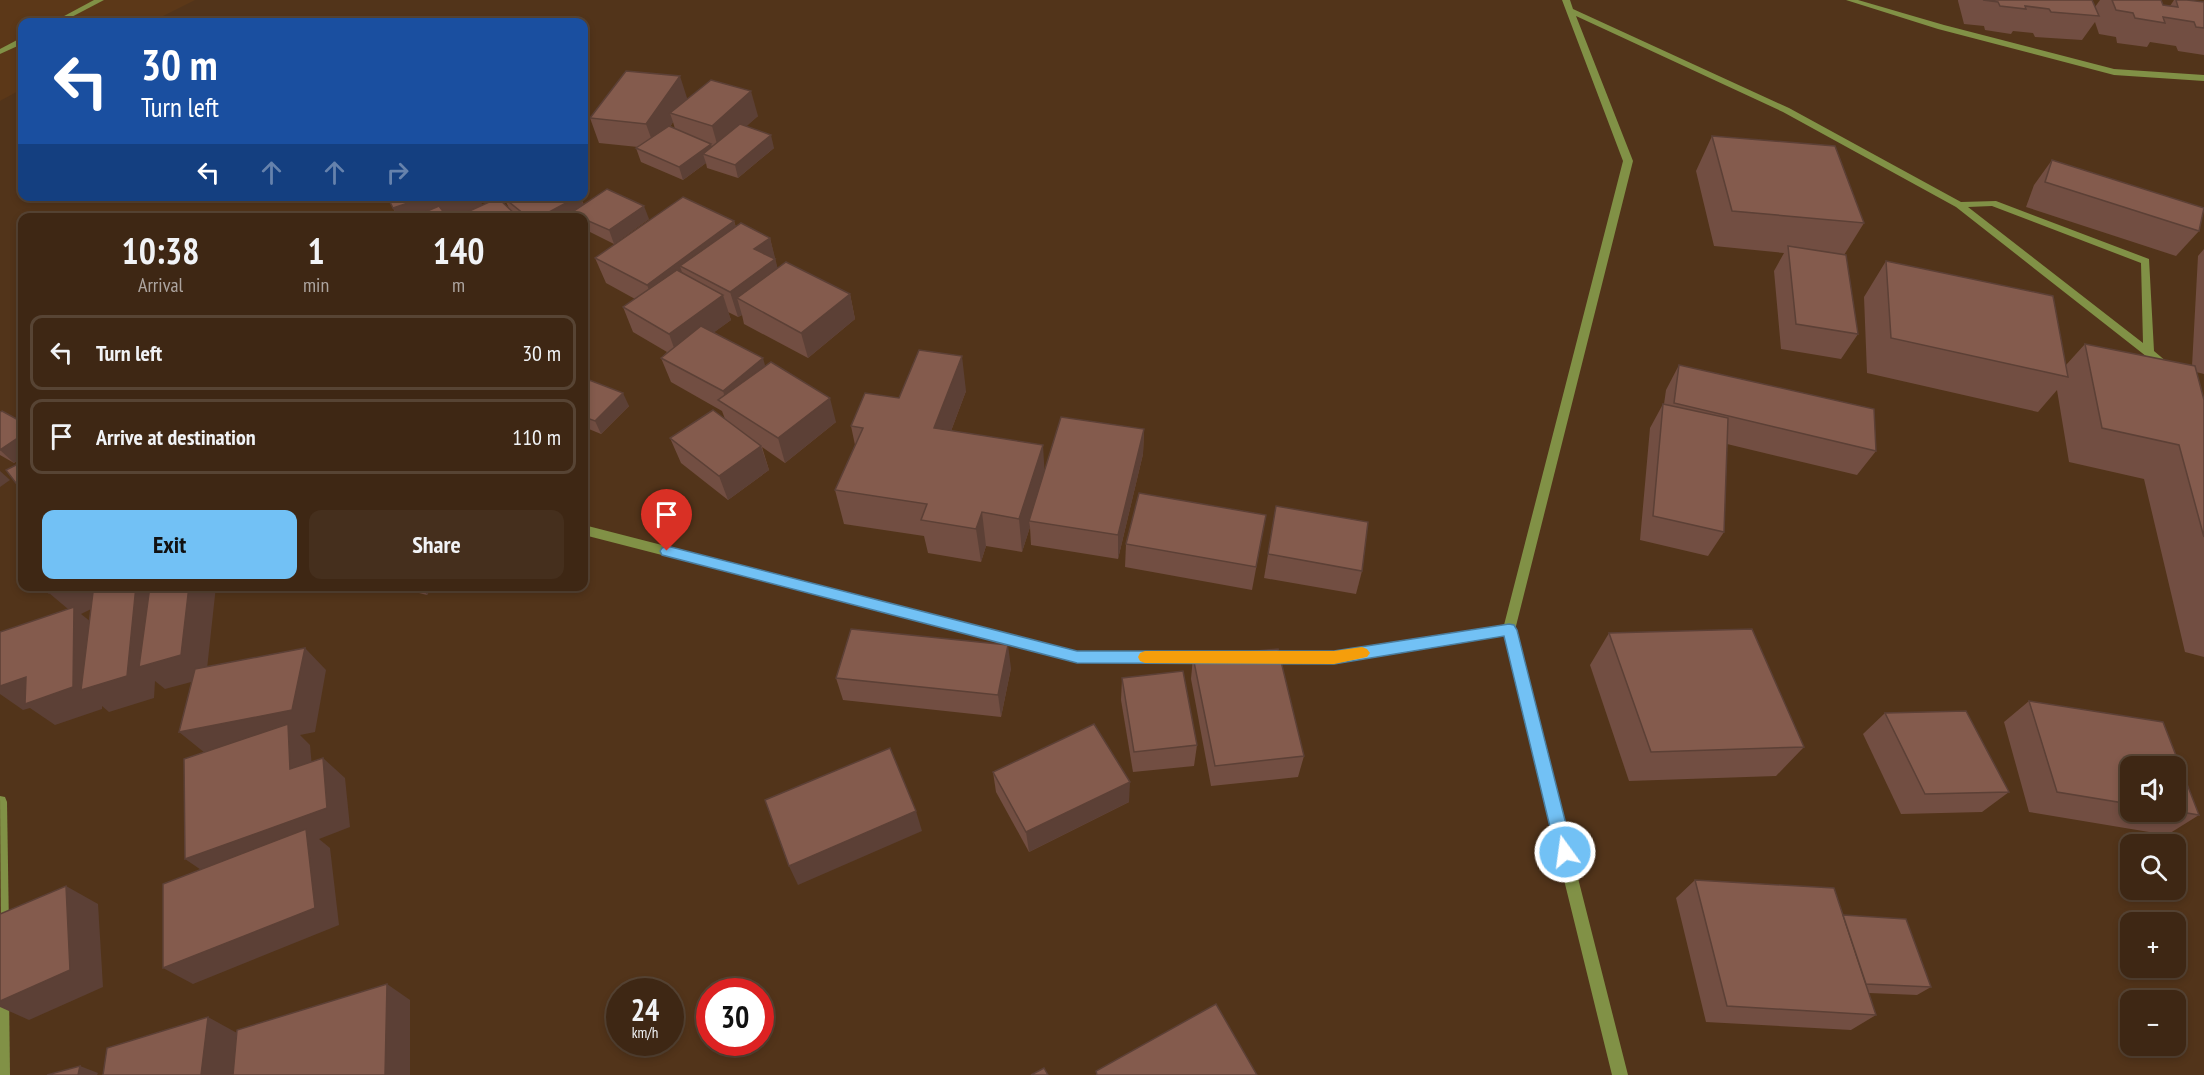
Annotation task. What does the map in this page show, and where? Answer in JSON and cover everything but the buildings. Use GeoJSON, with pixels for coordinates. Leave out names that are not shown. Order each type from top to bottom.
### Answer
{"type":"FeatureCollection","features":[{"type":"Feature","properties":{"kind":"street"},"geometry":{"type":"LineString","coordinates":[[65,18],[100,0]]}},
{"type":"Feature","properties":{"kind":"street"},"geometry":{"type":"LineString","coordinates":[[1850,0],[1941,27],[2114,72],[2204,78]]}},
{"type":"Feature","properties":{"kind":"street"},"geometry":{"type":"LineString","coordinates":[[1568,5],[1786,110],[1959,205],[2176,374]]}},
{"type":"Feature","properties":{"kind":"street"},"geometry":{"type":"LineString","coordinates":[[1568,5],[1628,161],[1509,630],[1620,1075]]}},
{"type":"Feature","properties":{"kind":"street"},"geometry":{"type":"LineString","coordinates":[[0,52],[18,43]]}},
{"type":"Feature","properties":{"kind":"street"},"geometry":{"type":"LineString","coordinates":[[1959,205],[1993,203],[2146,261],[2148,352]]}},
{"type":"Feature","properties":{"kind":"street"},"geometry":{"type":"LineString","coordinates":[[588,531],[1077,657],[1217,657]]}},
{"type":"Feature","properties":{"kind":"street"},"geometry":{"type":"LineString","coordinates":[[1252,657],[1334,657],[1509,630]]}},
{"type":"Feature","properties":{"kind":"street"},"geometry":{"type":"LineString","coordinates":[[0,802],[1,945]]}},
{"type":"Feature","properties":{"kind":"street"},"geometry":{"type":"LineString","coordinates":[[1,980],[2,1075]]}},
{"type":"Feature","properties":{"kind":"shaded area"},"geometry":{"type":"Polygon","coordinates":[[[0,0],[195,0],[159,18],[18,18],[18,91],[0,101],[0,0]]]}},
{"type":"Feature","properties":{"kind":"slow traffic"},"geometry":{"type":"LineString","coordinates":[[1145,657],[1334,657],[1362,653]]}},
{"type":"Feature","properties":{"kind":"route"},"geometry":{"type":"LineString","coordinates":[[667,551],[1077,657],[1334,657],[1509,630],[1565,852]]}}]}
